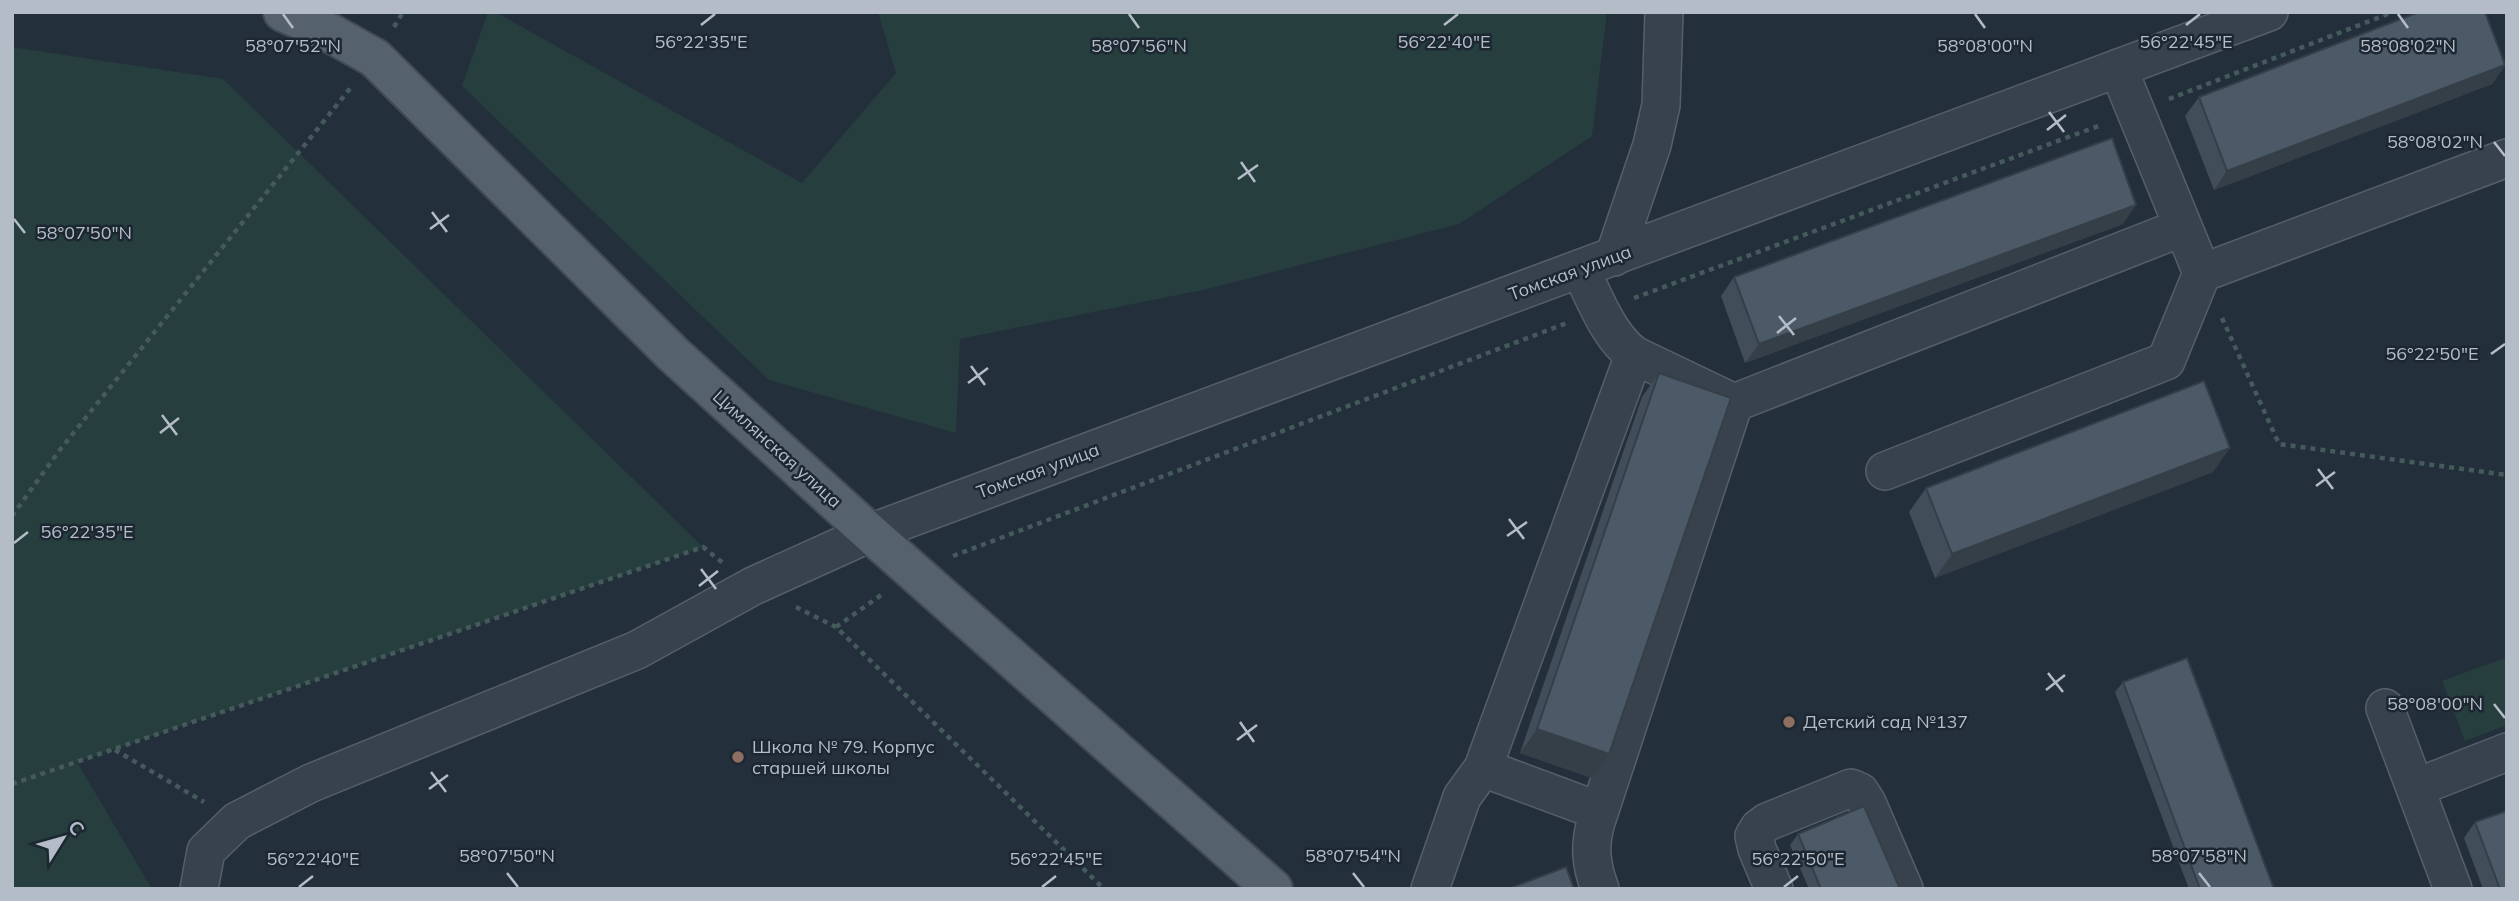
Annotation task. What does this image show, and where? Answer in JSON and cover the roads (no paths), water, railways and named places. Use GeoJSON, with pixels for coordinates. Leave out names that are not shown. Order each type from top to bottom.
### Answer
{"type":"FeatureCollection","features":[{"type":"Feature","properties":{"kind":"main road","name":"Цимлянская улица"},"geometry":{"type":"LineString","coordinates":[[283,12],[332,34],[375,58],[673,354],[870,533],[1273,889]]}},
{"type":"Feature","properties":{"kind":"street"},"geometry":{"type":"LineString","coordinates":[[1614,257],[1652,145],[1661,105],[1664,12]]}},
{"type":"Feature","properties":{"kind":"street","name":"Томская улица"},"geometry":{"type":"LineString","coordinates":[[199,889],[206,851],[237,821],[311,783],[637,650],[753,586],[870,533],[2269,12]]}},
{"type":"Feature","properties":{"kind":"street"},"geometry":{"type":"LineString","coordinates":[[1885,471],[2166,360],[2202,273],[2118,68]]}},
{"type":"Feature","properties":{"kind":"street"},"geometry":{"type":"LineString","coordinates":[[2202,273],[2507,158]]}},
{"type":"Feature","properties":{"kind":"street"},"geometry":{"type":"LineString","coordinates":[[1580,269],[1624,348],[1734,403],[2183,227]]}},
{"type":"Feature","properties":{"kind":"street"},"geometry":{"type":"LineString","coordinates":[[1430,889],[1462,797],[1483,768],[1634,355]]}},
{"type":"Feature","properties":{"kind":"street"},"geometry":{"type":"LineString","coordinates":[[1600,889],[1591,860],[1591,840],[1734,403]]}},
{"type":"Feature","properties":{"kind":"street"},"geometry":{"type":"LineString","coordinates":[[2385,708],[2453,889]]}},
{"type":"Feature","properties":{"kind":"street"},"geometry":{"type":"LineString","coordinates":[[2415,788],[2507,752]]}},
{"type":"Feature","properties":{"kind":"street"},"geometry":{"type":"LineString","coordinates":[[1483,768],[1599,811]]}},
{"type":"Feature","properties":{"kind":"street"},"geometry":{"type":"LineString","coordinates":[[1774,889],[1757,849],[1754,836],[1759,828],[1767,822],[1851,788],[1860,792],[1867,803],[1904,889]]}},
{"type":"Feature","properties":{"kind":"place","name":"Детский сад №137"},"geometry":{"type":"Point","coordinates":[1789,722]}},
{"type":"Feature","properties":{"kind":"place","name":"Школа № 79. Корпус старшей школы"},"geometry":{"type":"Point","coordinates":[738,757]}}]}
